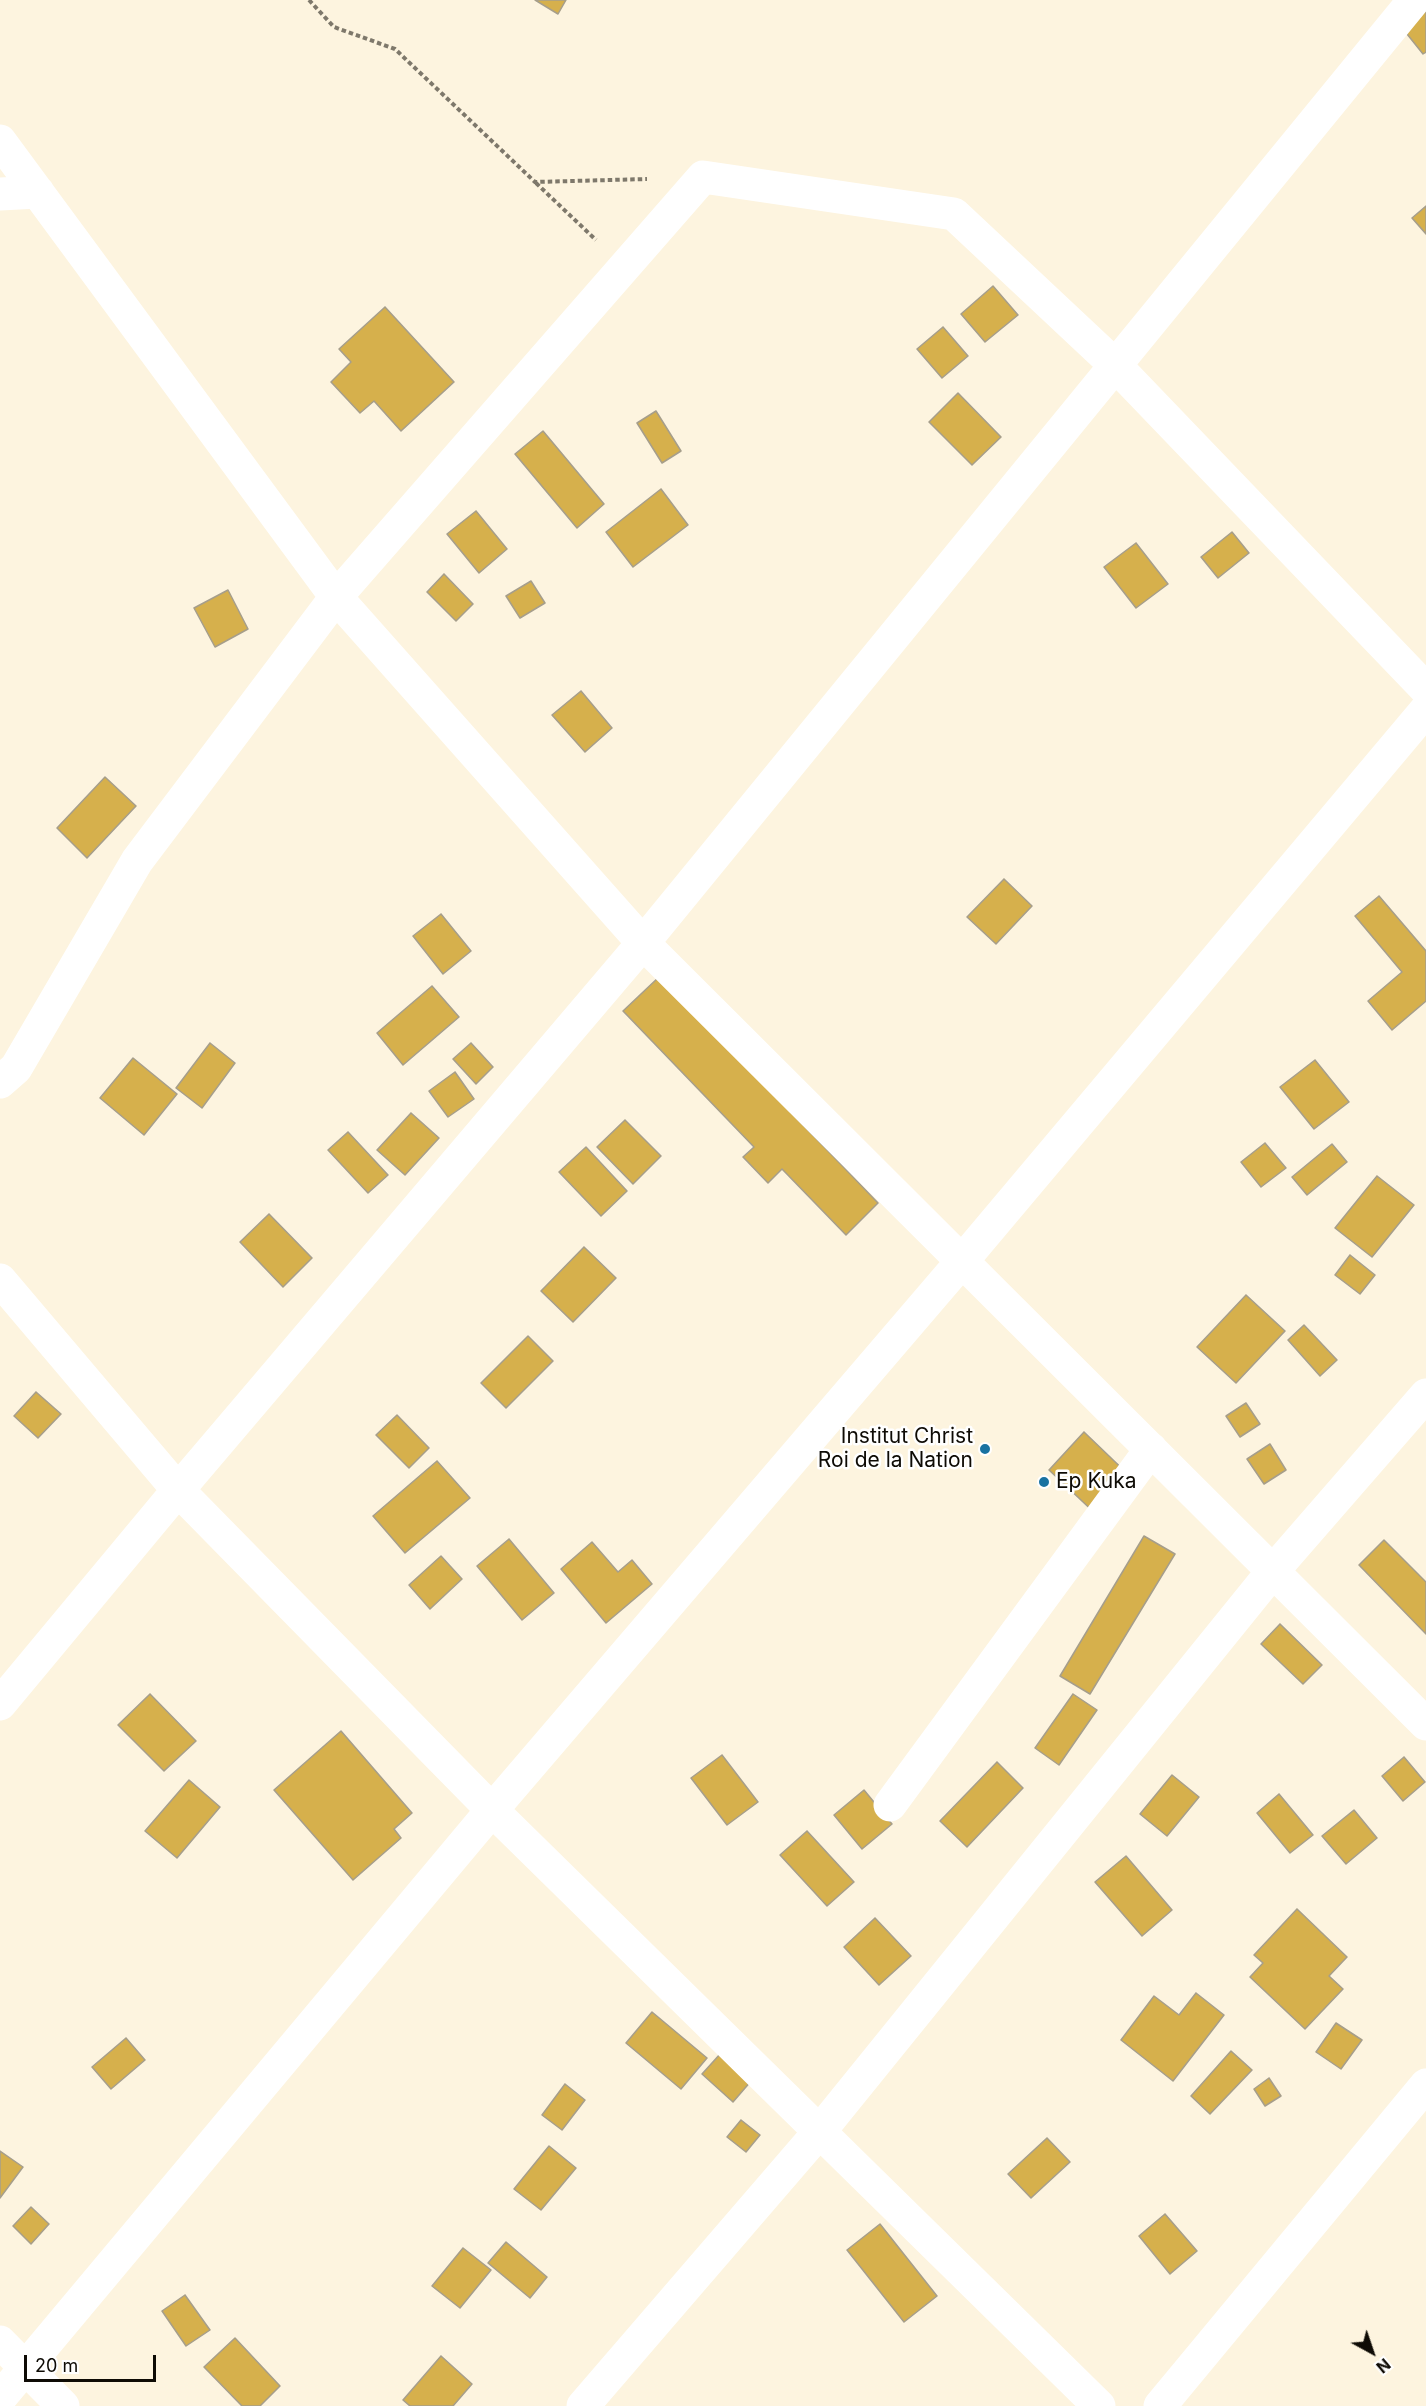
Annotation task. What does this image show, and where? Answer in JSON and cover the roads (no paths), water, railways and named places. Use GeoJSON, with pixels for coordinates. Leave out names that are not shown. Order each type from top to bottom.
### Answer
{"type":"FeatureCollection","features":[{"type":"Feature","properties":{"kind":"street"},"geometry":{"type":"LineString","coordinates":[[0,1704],[178,1490],[644,943],[1114,364],[1414,0]]}},
{"type":"Feature","properties":{"kind":"street"},"geometry":{"type":"LineString","coordinates":[[0,141],[336,597],[644,943],[1426,1724]]}},
{"type":"Feature","properties":{"kind":"street"},"geometry":{"type":"LineString","coordinates":[[0,1082],[16,1068],[137,861],[336,597],[703,177],[954,214],[1114,364],[1426,689]]}},
{"type":"Feature","properties":{"kind":"street"},"geometry":{"type":"LineString","coordinates":[[0,194],[38,192]]}},
{"type":"Feature","properties":{"kind":"street"},"geometry":{"type":"LineString","coordinates":[[0,2398],[492,1810],[963,1260],[1426,710]]}},
{"type":"Feature","properties":{"kind":"street"},"geometry":{"type":"LineString","coordinates":[[0,1280],[178,1490],[492,1810],[1099,2406]]}},
{"type":"Feature","properties":{"kind":"street"},"geometry":{"type":"LineString","coordinates":[[583,2406],[820,2131],[1273,1571],[1426,1395]]}},
{"type":"Feature","properties":{"kind":"street"},"geometry":{"type":"LineString","coordinates":[[890,1805],[1151,1449]]}},
{"type":"Feature","properties":{"kind":"street"},"geometry":{"type":"LineString","coordinates":[[1160,2406],[1426,2085]]}},
{"type":"Feature","properties":{"kind":"street"},"geometry":{"type":"LineString","coordinates":[[0,2343],[63,2406]]}},
{"type":"Feature","properties":{"kind":"place","name":"Institut Christ Roi de la Nation"},"geometry":{"type":"Point","coordinates":[985,1449]}},
{"type":"Feature","properties":{"kind":"place","name":"Ep Kuka"},"geometry":{"type":"Point","coordinates":[1044,1482]}}]}
